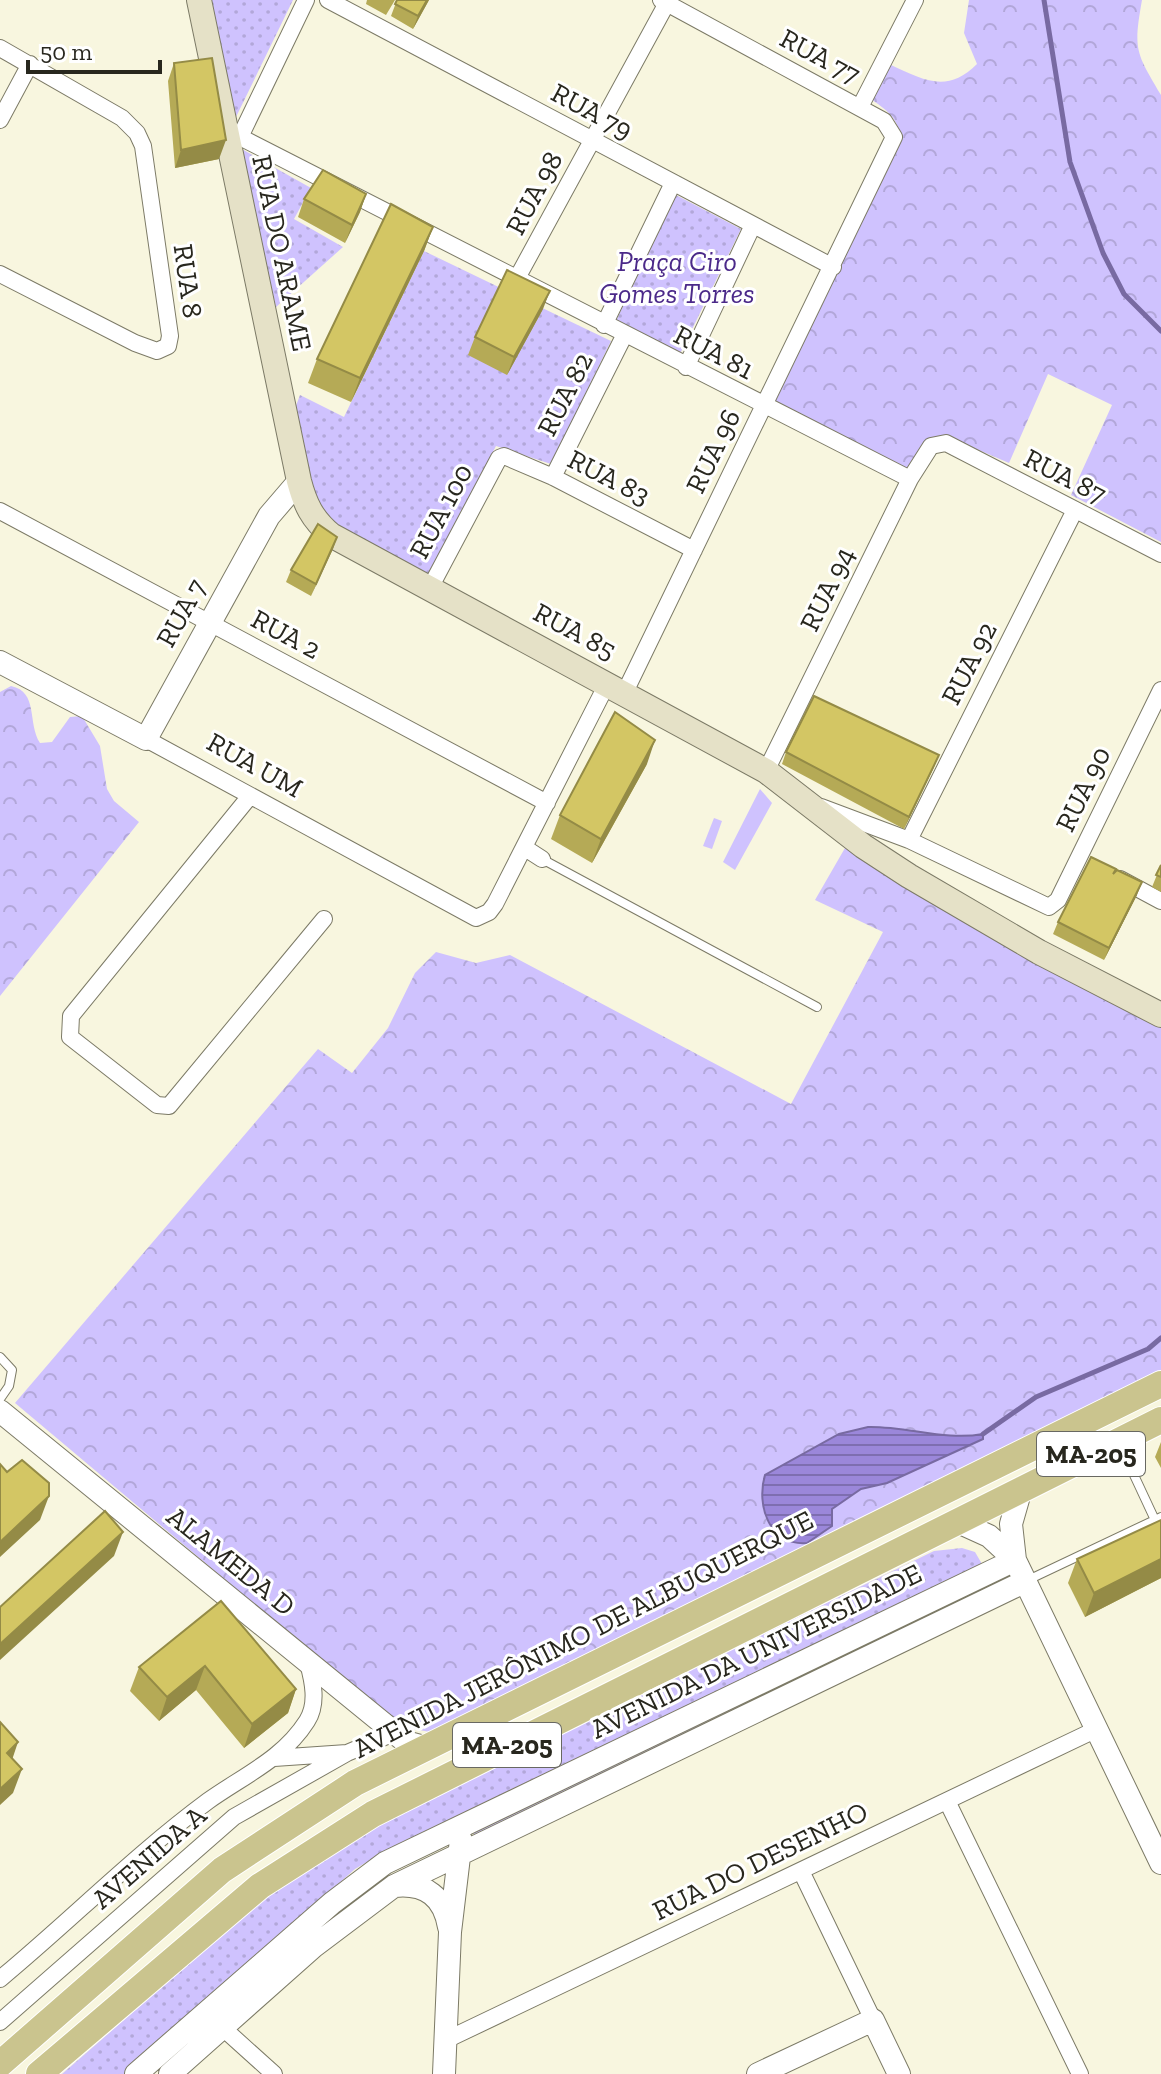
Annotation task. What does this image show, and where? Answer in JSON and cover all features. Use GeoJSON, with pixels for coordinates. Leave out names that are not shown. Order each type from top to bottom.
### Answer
{"type":"FeatureCollection","features":[{"type":"Feature","properties":{"kind":"main road","name":"RUA DO ARAME"},"geometry":{"type":"LineString","coordinates":[[199,0],[234,138],[299,481],[312,517]]}},
{"type":"Feature","properties":{"kind":"main road","name":"RUA 85"},"geometry":{"type":"LineString","coordinates":[[312,517],[331,535],[766,771],[863,846],[909,876],[1039,952],[1161,1015]]}},
{"type":"Feature","properties":{"kind":"main road","name":"AVENIDA JERÔNIMO DE ALBUQUERQUE"},"geometry":{"type":"LineString","coordinates":[[0,2064],[222,1870],[333,1797],[1161,1384]]}},
{"type":"Feature","properties":{"kind":"main road","name":"MA-205"},"geometry":{"type":"LineString","coordinates":[[39,2074],[260,1886],[373,1814],[1161,1420]]}},
{"type":"Feature","properties":{"kind":"street"},"geometry":{"type":"LineString","coordinates":[[234,138],[306,0]]}},
{"type":"Feature","properties":{"kind":"street","name":"RUA 79"},"geometry":{"type":"LineString","coordinates":[[328,0],[833,267]]}},
{"type":"Feature","properties":{"kind":"street"},"geometry":{"type":"LineString","coordinates":[[860,107],[915,0]]}},
{"type":"Feature","properties":{"kind":"street","name":"RUA 98"},"geometry":{"type":"LineString","coordinates":[[516,280],[664,1]]}},
{"type":"Feature","properties":{"kind":"street","name":"RUA 77"},"geometry":{"type":"LineString","coordinates":[[664,1],[860,107],[891,128],[891,148]]}},
{"type":"Feature","properties":{"kind":"street"},"geometry":{"type":"LineString","coordinates":[[0,48],[30,64],[0,120]]}},
{"type":"Feature","properties":{"kind":"street","name":"RUA 8"},"geometry":{"type":"LineString","coordinates":[[0,274],[135,343],[155,350],[166,349],[170,336],[143,146],[137,133],[122,118],[30,64]]}},
{"type":"Feature","properties":{"kind":"street","name":"RUA 81"},"geometry":{"type":"LineString","coordinates":[[234,138],[910,479]]}},
{"type":"Feature","properties":{"kind":"street","name":"RUA 96"},"geometry":{"type":"LineString","coordinates":[[482,917],[495,904],[547,803],[694,550],[891,148]]}},
{"type":"Feature","properties":{"kind":"street"},"geometry":{"type":"LineString","coordinates":[[604,325],[673,183]]}},
{"type":"Feature","properties":{"kind":"street"},"geometry":{"type":"LineString","coordinates":[[686,367],[753,225]]}},
{"type":"Feature","properties":{"kind":"street","name":"RUA 82"},"geometry":{"type":"LineString","coordinates":[[553,477],[624,336]]}},
{"type":"Feature","properties":{"kind":"street","name":"RUA 94"},"geometry":{"type":"LineString","coordinates":[[766,771],[910,479],[931,446],[946,443]]}},
{"type":"Feature","properties":{"kind":"street","name":"RUA 87"},"geometry":{"type":"LineString","coordinates":[[946,443],[1161,554]]}},
{"type":"Feature","properties":{"kind":"street","name":"RUA 83"},"geometry":{"type":"LineString","coordinates":[[499,458],[511,457],[694,550]]}},
{"type":"Feature","properties":{"kind":"street","name":"RUA 100"},"geometry":{"type":"LineString","coordinates":[[430,588],[499,458]]}},
{"type":"Feature","properties":{"kind":"street","name":"RUA 7"},"geometry":{"type":"LineString","coordinates":[[146,739],[269,516],[299,481]]}},
{"type":"Feature","properties":{"kind":"street","name":"RUA 92"},"geometry":{"type":"LineString","coordinates":[[909,840],[1075,510]]}},
{"type":"Feature","properties":{"kind":"street","name":"RUA 2"},"geometry":{"type":"LineString","coordinates":[[0,511],[547,803]]}},
{"type":"Feature","properties":{"kind":"street"},"geometry":{"type":"LineString","coordinates":[[269,516],[297,512],[312,517]]}},
{"type":"Feature","properties":{"kind":"street","name":"RUA UM"},"geometry":{"type":"LineString","coordinates":[[2,667],[146,739],[467,915],[482,917]]}},
{"type":"Feature","properties":{"kind":"street","name":"RUA 90"},"geometry":{"type":"LineString","coordinates":[[1049,907],[1093,864],[1161,690]]}},
{"type":"Feature","properties":{"kind":"street"},"geometry":{"type":"LineString","coordinates":[[250,796],[71,1016],[70,1037],[157,1105],[169,1106],[324,919]]}},
{"type":"Feature","properties":{"kind":"street","name":"RUA 85"},"geometry":{"type":"LineString","coordinates":[[808,802],[909,840],[1049,907]]}},
{"type":"Feature","properties":{"kind":"street"},"geometry":{"type":"LineString","coordinates":[[525,848],[542,859]]}},
{"type":"Feature","properties":{"kind":"street"},"geometry":{"type":"LineString","coordinates":[[1093,864],[1161,901]]}},
{"type":"Feature","properties":{"kind":"street","name":"ALAMEDA D"},"geometry":{"type":"LineString","coordinates":[[0,1411],[409,1745],[428,1748]]}},
{"type":"Feature","properties":{"kind":"street"},"geometry":{"type":"LineString","coordinates":[[1015,1560],[1011,1524],[1021,1489]]}},
{"type":"Feature","properties":{"kind":"street"},"geometry":{"type":"LineString","coordinates":[[956,1521],[997,1541],[1015,1560],[1161,1863]]}},
{"type":"Feature","properties":{"kind":"street","name":"AVENIDA DA UNIVERSIDADE"},"geometry":{"type":"LineString","coordinates":[[136,2074],[322,1911],[385,1863],[1015,1560]]}},
{"type":"Feature","properties":{"kind":"street","name":"AVENIDA DA UNIVERSIDADE"},"geometry":{"type":"LineString","coordinates":[[170,2074],[322,1940],[394,1886],[461,1851],[1026,1581]]}},
{"type":"Feature","properties":{"kind":"street","name":"AVENIDA A"},"geometry":{"type":"LineString","coordinates":[[0,1979],[208,1801],[274,1758],[313,1711],[308,1663]]}},
{"type":"Feature","properties":{"kind":"street","name":"RUA DO DESENHO"},"geometry":{"type":"LineString","coordinates":[[446,2040],[1097,1729]]}},
{"type":"Feature","properties":{"kind":"street","name":"AVENIDA A"},"geometry":{"type":"LineString","coordinates":[[0,2022],[234,1817],[347,1753],[394,1733]]}},
{"type":"Feature","properties":{"kind":"street","name":"AVENIDA A"},"geometry":{"type":"LineString","coordinates":[[274,1758],[347,1753]]}},
{"type":"Feature","properties":{"kind":"street"},"geometry":{"type":"LineString","coordinates":[[947,1801],[1080,2074]]}},
{"type":"Feature","properties":{"kind":"street"},"geometry":{"type":"LineString","coordinates":[[444,2074],[450,1932],[461,1851],[456,1828]]}},
{"type":"Feature","properties":{"kind":"street"},"geometry":{"type":"LineString","coordinates":[[385,1863],[385,1876],[394,1886],[412,1885],[429,1891],[444,1909],[450,1932]]}},
{"type":"Feature","properties":{"kind":"street"},"geometry":{"type":"LineString","coordinates":[[801,1871],[899,2074]]}},
{"type":"Feature","properties":{"kind":"street"},"geometry":{"type":"LineString","coordinates":[[758,2074],[873,2020]]}},
{"type":"Feature","properties":{"kind":"street"},"geometry":{"type":"LineString","coordinates":[[223,2028],[274,2074]]}},
{"type":"Feature","properties":{"kind":"lane"},"geometry":{"type":"LineString","coordinates":[[542,859],[817,1007]]}},
{"type":"Feature","properties":{"kind":"lane"},"geometry":{"type":"LineString","coordinates":[[0,1357],[12,1370],[9,1386],[0,1399]]}},
{"type":"Feature","properties":{"kind":"lane"},"geometry":{"type":"LineString","coordinates":[[1026,1581],[1158,1519],[1118,1441]]}},
{"type":"Feature","properties":{"kind":"green space"},"geometry":{"type":"Polygon","coordinates":[[[208,0],[293,0],[235,119],[208,0]]]}},
{"type":"Feature","properties":{"kind":"green space"},"geometry":{"type":"Polygon","coordinates":[[[969,0],[1142,0],[1137,41],[1146,69],[1161,95],[1161,542],[1071,495],[1112,405],[1048,374],[1009,463],[946,436],[928,438],[907,469],[771,408],[901,140],[891,115],[869,98],[891,65],[925,79],[945,81],[956,79],[977,64],[964,33],[969,0]]]}},
{"type":"Feature","properties":{"kind":"green space"},"geometry":{"type":"Polygon","coordinates":[[[240,148],[311,188],[294,219],[343,247],[276,307],[240,148]]]}},
{"type":"Feature","properties":{"kind":"green space","name":"Praça Ciro Gomes Torres"},"geometry":{"type":"Polygon","coordinates":[[[676,195],[741,229],[679,356],[614,325],[676,195]]]}},
{"type":"Feature","properties":{"kind":"green space"},"geometry":{"type":"Polygon","coordinates":[[[424,251],[611,341],[551,464],[496,446],[426,581],[334,530],[316,503],[294,411],[300,395],[344,417],[424,251]]]}},
{"type":"Feature","properties":{"kind":"green space"},"geometry":{"type":"Polygon","coordinates":[[[11,686],[26,695],[40,743],[52,742],[70,717],[82,716],[100,746],[107,789],[114,801],[139,822],[0,996],[0,692],[11,686]]]}},
{"type":"Feature","properties":{"kind":"green space"},"geometry":{"type":"Polygon","coordinates":[[[760,789],[772,803],[735,870],[723,862],[760,789]]]}},
{"type":"Feature","properties":{"kind":"green space"},"geometry":{"type":"Polygon","coordinates":[[[714,818],[722,821],[712,849],[703,846],[714,818]]]}},
{"type":"Feature","properties":{"kind":"green space"},"geometry":{"type":"Polygon","coordinates":[[[845,848],[1161,1013],[1161,1381],[430,1732],[408,1728],[385,1714],[15,1403],[318,1049],[352,1073],[388,1028],[415,973],[436,952],[476,963],[510,955],[791,1104],[883,932],[815,900],[845,848]]]}},
{"type":"Feature","properties":{"kind":"green space"},"geometry":{"type":"Polygon","coordinates":[[[962,1548],[975,1552],[982,1564],[394,1846],[355,1869],[125,2074],[62,2074],[270,1893],[351,1838],[450,1785],[934,1551],[962,1548]]]}},
{"type":"Feature","properties":{"kind":"green space"},"geometry":{"type":"Polygon","coordinates":[[[998,1579],[999,1583],[475,1837],[472,1827],[998,1579]]]}},
{"type":"Feature","properties":{"kind":"shaded area"},"geometry":{"type":"Polygon","coordinates":[[[868,1427],[954,1436],[983,1434],[983,1439],[887,1483],[861,1489],[832,1509],[832,1526],[807,1543],[783,1538],[768,1521],[764,1510],[765,1475],[839,1434],[868,1427]]]}},
{"type":"Feature","properties":{"kind":"building"},"geometry":{"type":"Polygon","coordinates":[[[397,0],[427,0],[418,16],[395,4],[397,0]]]}},
{"type":"Feature","properties":{"kind":"building"},"geometry":{"type":"Polygon","coordinates":[[[212,58],[226,140],[181,150],[174,63],[212,58]]]}},
{"type":"Feature","properties":{"kind":"building"},"geometry":{"type":"Polygon","coordinates":[[[323,170],[366,194],[352,225],[304,199],[323,170]]]}},
{"type":"Feature","properties":{"kind":"building"},"geometry":{"type":"Polygon","coordinates":[[[391,204],[433,227],[360,378],[317,359],[391,204]]]}},
{"type":"Feature","properties":{"kind":"building"},"geometry":{"type":"Polygon","coordinates":[[[507,270],[550,291],[514,357],[475,337],[507,270]]]}},
{"type":"Feature","properties":{"kind":"building"},"geometry":{"type":"Polygon","coordinates":[[[318,524],[337,537],[316,584],[291,570],[318,524]]]}},
{"type":"Feature","properties":{"kind":"building"},"geometry":{"type":"Polygon","coordinates":[[[814,696],[939,755],[909,817],[786,752],[814,696]]]}},
{"type":"Feature","properties":{"kind":"building"},"geometry":{"type":"Polygon","coordinates":[[[615,712],[655,740],[601,839],[560,815],[615,712]]]}},
{"type":"Feature","properties":{"kind":"building"},"geometry":{"type":"Polygon","coordinates":[[[1091,857],[1116,869],[1113,874],[1117,870],[1142,882],[1109,948],[1058,922],[1091,857]]]}},
{"type":"Feature","properties":{"kind":"building"},"geometry":{"type":"Polygon","coordinates":[[[22,1460],[49,1483],[49,1496],[0,1542],[0,1464],[7,1472],[22,1460]]]}},
{"type":"Feature","properties":{"kind":"building"},"geometry":{"type":"Polygon","coordinates":[[[105,1511],[123,1532],[0,1644],[0,1607],[105,1511]]]}},
{"type":"Feature","properties":{"kind":"building"},"geometry":{"type":"Polygon","coordinates":[[[1161,1520],[1161,1559],[1094,1593],[1077,1559],[1161,1520]]]}},
{"type":"Feature","properties":{"kind":"building"},"geometry":{"type":"Polygon","coordinates":[[[221,1601],[296,1689],[252,1724],[205,1666],[167,1697],[139,1667],[221,1601]]]}},
{"type":"Feature","properties":{"kind":"building"},"geometry":{"type":"Polygon","coordinates":[[[0,1722],[18,1742],[7,1753],[22,1769],[0,1789],[0,1722]]]}},
{"type":"Feature","properties":{"kind":"waterway"},"geometry":{"type":"LineString","coordinates":[[1044,0],[1070,162],[1103,253],[1124,294],[1161,331]]}},
{"type":"Feature","properties":{"kind":"waterway"},"geometry":{"type":"LineString","coordinates":[[983,1434],[1036,1397],[1148,1349],[1161,1338]]}}]}
